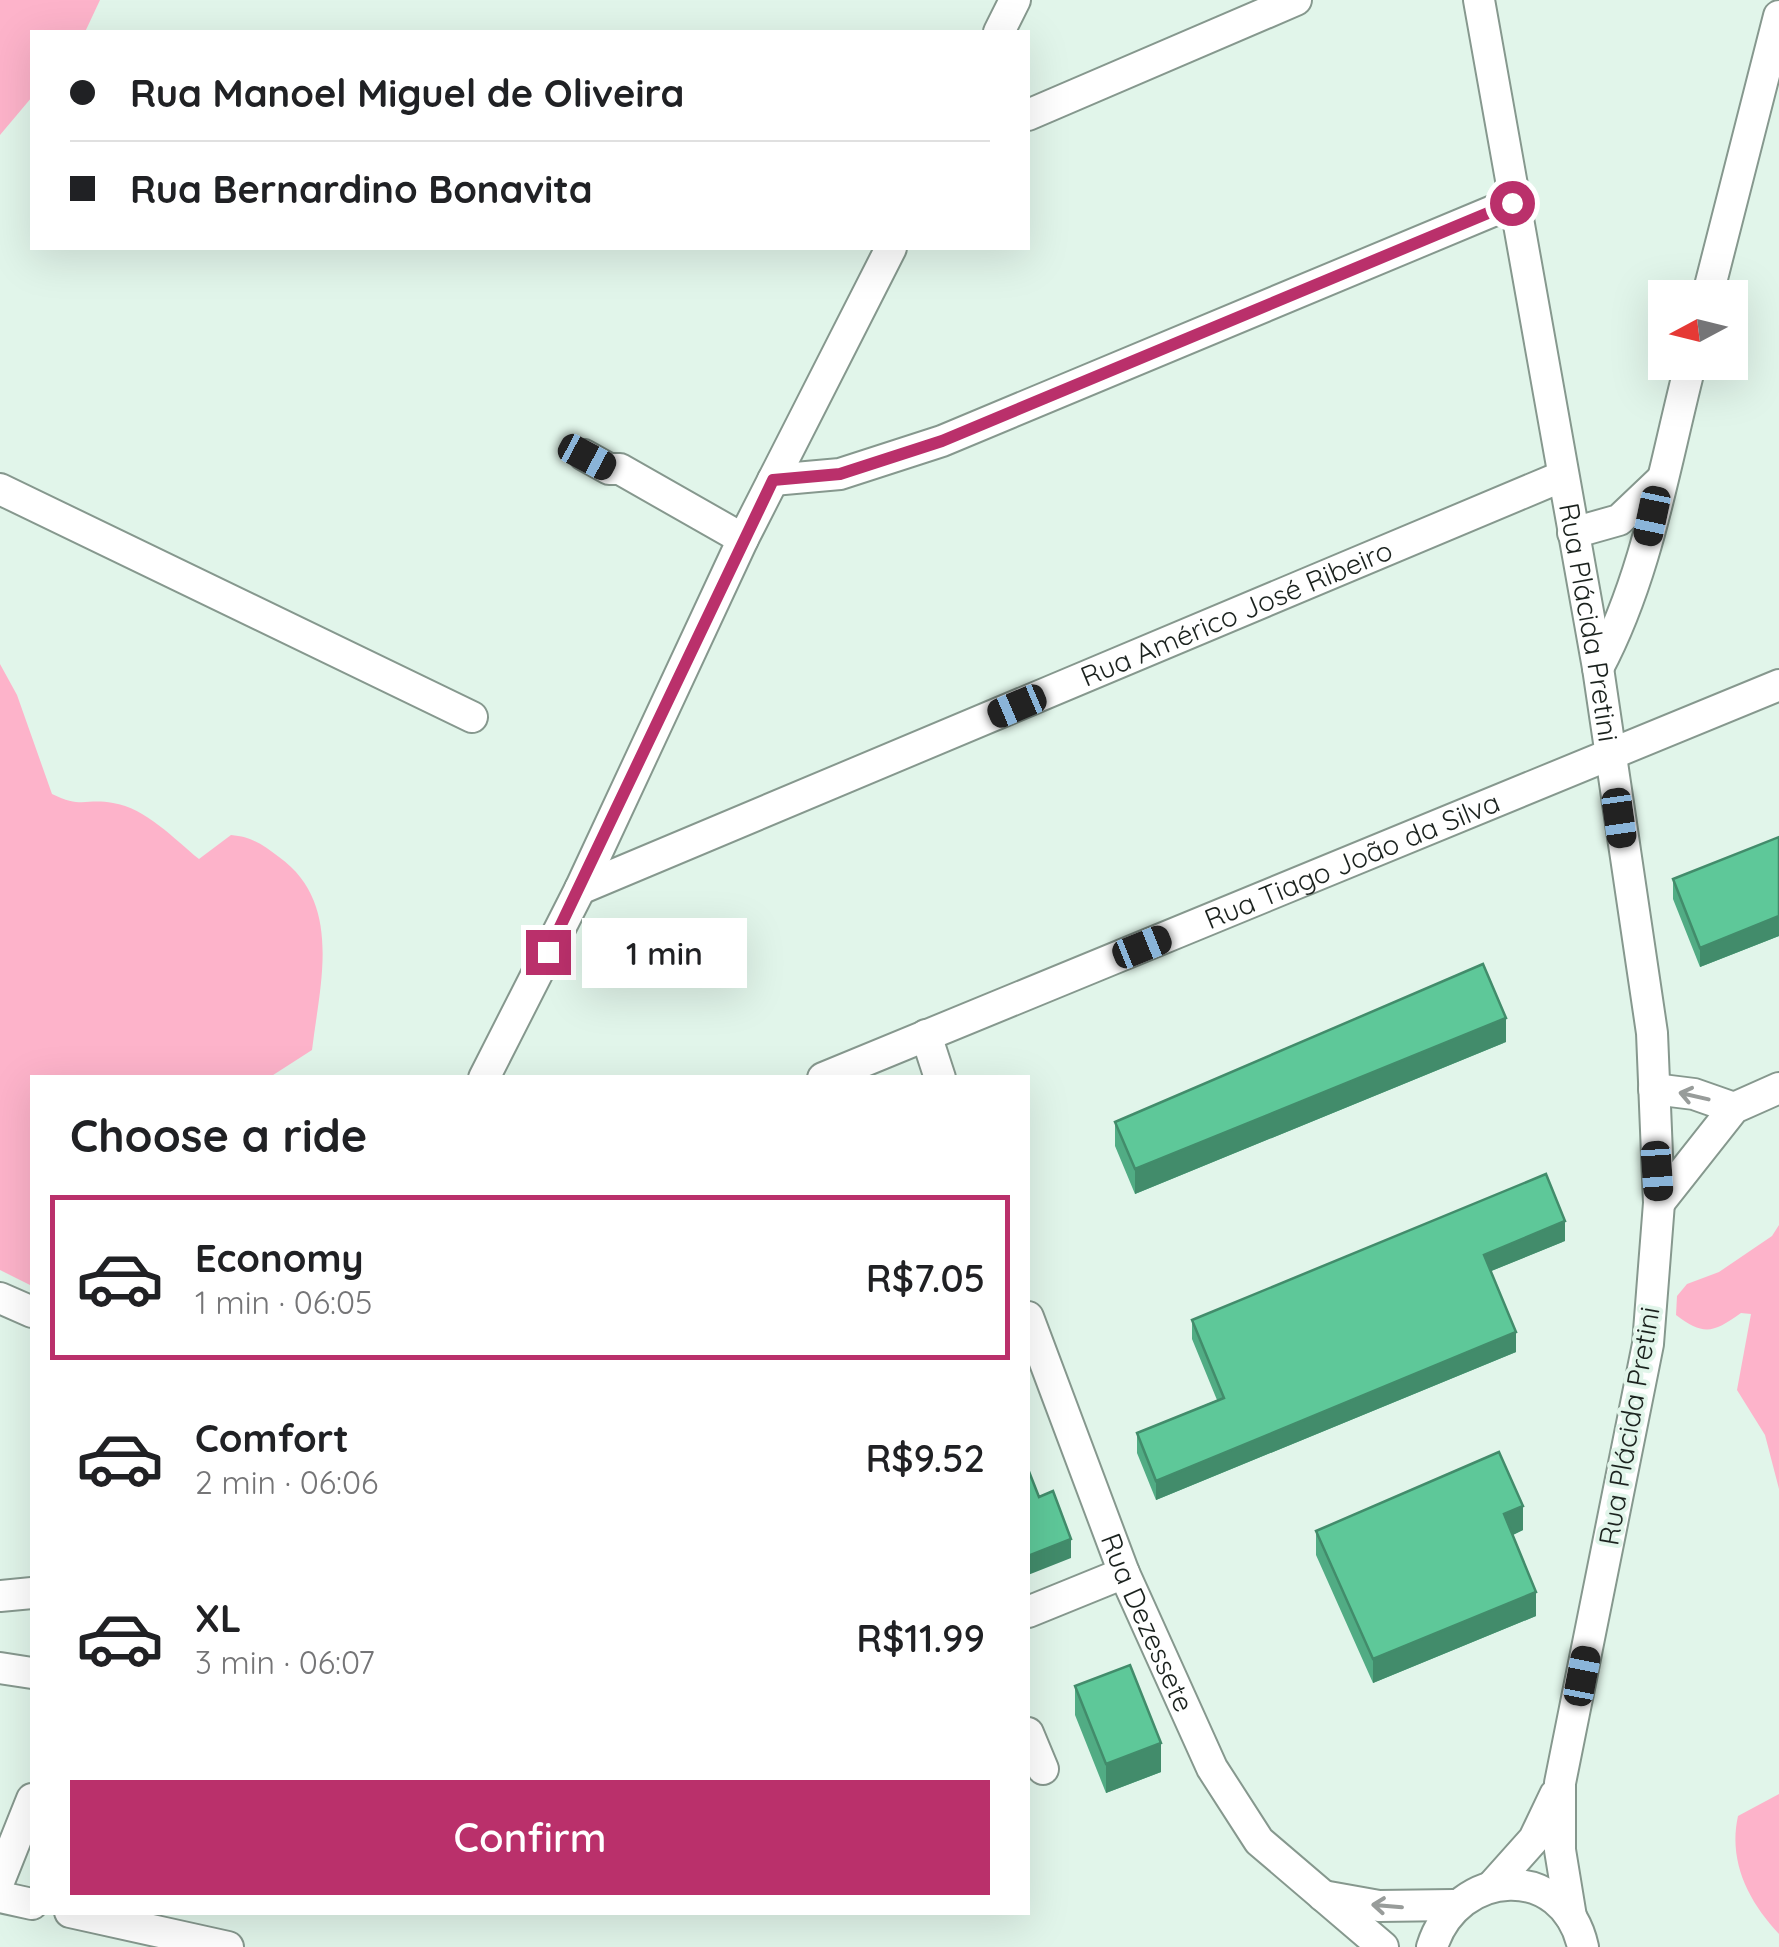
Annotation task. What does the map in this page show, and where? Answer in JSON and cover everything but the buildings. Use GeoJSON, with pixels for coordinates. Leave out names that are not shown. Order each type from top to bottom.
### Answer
{"type":"FeatureCollection","features":[{"type":"Feature","properties":{"kind":"street"},"geometry":{"type":"LineString","coordinates":[[1001,30],[1015,0]]}},
{"type":"Feature","properties":{"kind":"street"},"geometry":{"type":"LineString","coordinates":[[1030,113],[1296,0]]}},
{"type":"Feature","properties":{"kind":"street","name":"Rua Plácida Pretini"},"geometry":{"type":"LineString","coordinates":[[1478,0],[1598,668],[1652,1032],[1660,1203],[1648,1344],[1560,1782],[1560,1850],[1570,1917],[1583,1947]]}},
{"type":"Feature","properties":{"kind":"street"},"geometry":{"type":"LineString","coordinates":[[1713,280],[1779,16]]}},
{"type":"Feature","properties":{"kind":"street"},"geometry":{"type":"LineString","coordinates":[[773,480],[840,474],[942,441],[1512,203]]}},
{"type":"Feature","properties":{"kind":"street"},"geometry":{"type":"LineString","coordinates":[[486,1075],[580,889],[742,539],[890,250]]}},
{"type":"Feature","properties":{"kind":"street"},"geometry":{"type":"LineString","coordinates":[[1598,668],[1624,620],[1685,380]]}},
{"type":"Feature","properties":{"kind":"street"},"geometry":{"type":"LineString","coordinates":[[587,449],[616,457],[620,469],[742,539]]}},
{"type":"Feature","properties":{"kind":"street","name":"Rua Américo José Ribeiro"},"geometry":{"type":"LineString","coordinates":[[580,889],[1563,476]]}},
{"type":"Feature","properties":{"kind":"street"},"geometry":{"type":"LineString","coordinates":[[1573,532],[1619,520],[1659,482]]}},
{"type":"Feature","properties":{"kind":"street"},"geometry":{"type":"LineString","coordinates":[[0,489],[472,716]]}},
{"type":"Feature","properties":{"kind":"street","name":"Rua Tiago João da Silva"},"geometry":{"type":"LineString","coordinates":[[830,1075],[1779,685]]}},
{"type":"Feature","properties":{"kind":"street"},"geometry":{"type":"LineString","coordinates":[[926,1036],[939,1075]]}},
{"type":"Feature","properties":{"kind":"street"},"geometry":{"type":"LineString","coordinates":[[1660,1203],[1734,1108],[1779,1088]]}},
{"type":"Feature","properties":{"kind":"street"},"geometry":{"type":"LineString","coordinates":[[1654,1090],[1694,1094],[1734,1108]]}},
{"type":"Feature","properties":{"kind":"street"},"geometry":{"type":"LineString","coordinates":[[0,1298],[30,1311]]}},
{"type":"Feature","properties":{"kind":"street","name":"Rua Dezessete"},"geometry":{"type":"LineString","coordinates":[[1030,1322],[1124,1573],[1212,1768],[1260,1841],[1383,1947]]}},
{"type":"Feature","properties":{"kind":"street"},"geometry":{"type":"LineString","coordinates":[[1030,1611],[1124,1573]]}},
{"type":"Feature","properties":{"kind":"street"},"geometry":{"type":"LineString","coordinates":[[0,1596],[30,1592]]}},
{"type":"Feature","properties":{"kind":"street"},"geometry":{"type":"LineString","coordinates":[[0,1668],[30,1673]]}},
{"type":"Feature","properties":{"kind":"street"},"geometry":{"type":"LineString","coordinates":[[1030,1738],[1043,1769]]}},
{"type":"Feature","properties":{"kind":"street","name":"Rua Plácida Pretini"},"geometry":{"type":"LineString","coordinates":[[1492,1886],[1534,1839],[1560,1782]]}},
{"type":"Feature","properties":{"kind":"street"},"geometry":{"type":"LineString","coordinates":[[0,1879],[30,1804]]}},
{"type":"Feature","properties":{"kind":"street"},"geometry":{"type":"LineString","coordinates":[[1320,1895],[1378,1906],[1454,1905],[1492,1886],[1536,1889],[1570,1917]]}},
{"type":"Feature","properties":{"kind":"street"},"geometry":{"type":"LineString","coordinates":[[0,1897],[30,1904]]}},
{"type":"Feature","properties":{"kind":"street"},"geometry":{"type":"LineString","coordinates":[[1432,1947],[1454,1905]]}},
{"type":"Feature","properties":{"kind":"street"},"geometry":{"type":"LineString","coordinates":[[84,1915],[228,1947]]}},
{"type":"Feature","properties":{"kind":"shaded area"},"geometry":{"type":"Polygon","coordinates":[[[0,0],[100,0],[86,30],[30,30],[30,99],[0,135],[0,0]]]}},
{"type":"Feature","properties":{"kind":"shaded area"},"geometry":{"type":"Polygon","coordinates":[[[0,664],[17,695],[52,794],[71,801],[113,803],[137,811],[199,859],[231,835],[262,845],[299,876],[312,897],[320,921],[322,972],[312,1050],[273,1075],[30,1075],[30,1285],[0,1270],[0,664]]]}},
{"type":"Feature","properties":{"kind":"shaded area"},"geometry":{"type":"Polygon","coordinates":[[[1779,1225],[1779,1489],[1765,1435],[1737,1390],[1751,1314],[1741,1313],[1709,1329],[1701,1329],[1676,1315],[1677,1296],[1687,1284],[1719,1272],[1772,1236],[1779,1225]]]}},
{"type":"Feature","properties":{"kind":"shaded area"},"geometry":{"type":"Polygon","coordinates":[[[1779,1794],[1779,1934],[1758,1908],[1743,1880],[1736,1833],[1738,1816],[1779,1794]]]}},
{"type":"Feature","properties":{"kind":"route"},"geometry":{"type":"LineString","coordinates":[[548,952],[773,480],[840,474],[942,441],[1512,203]]}}]}
